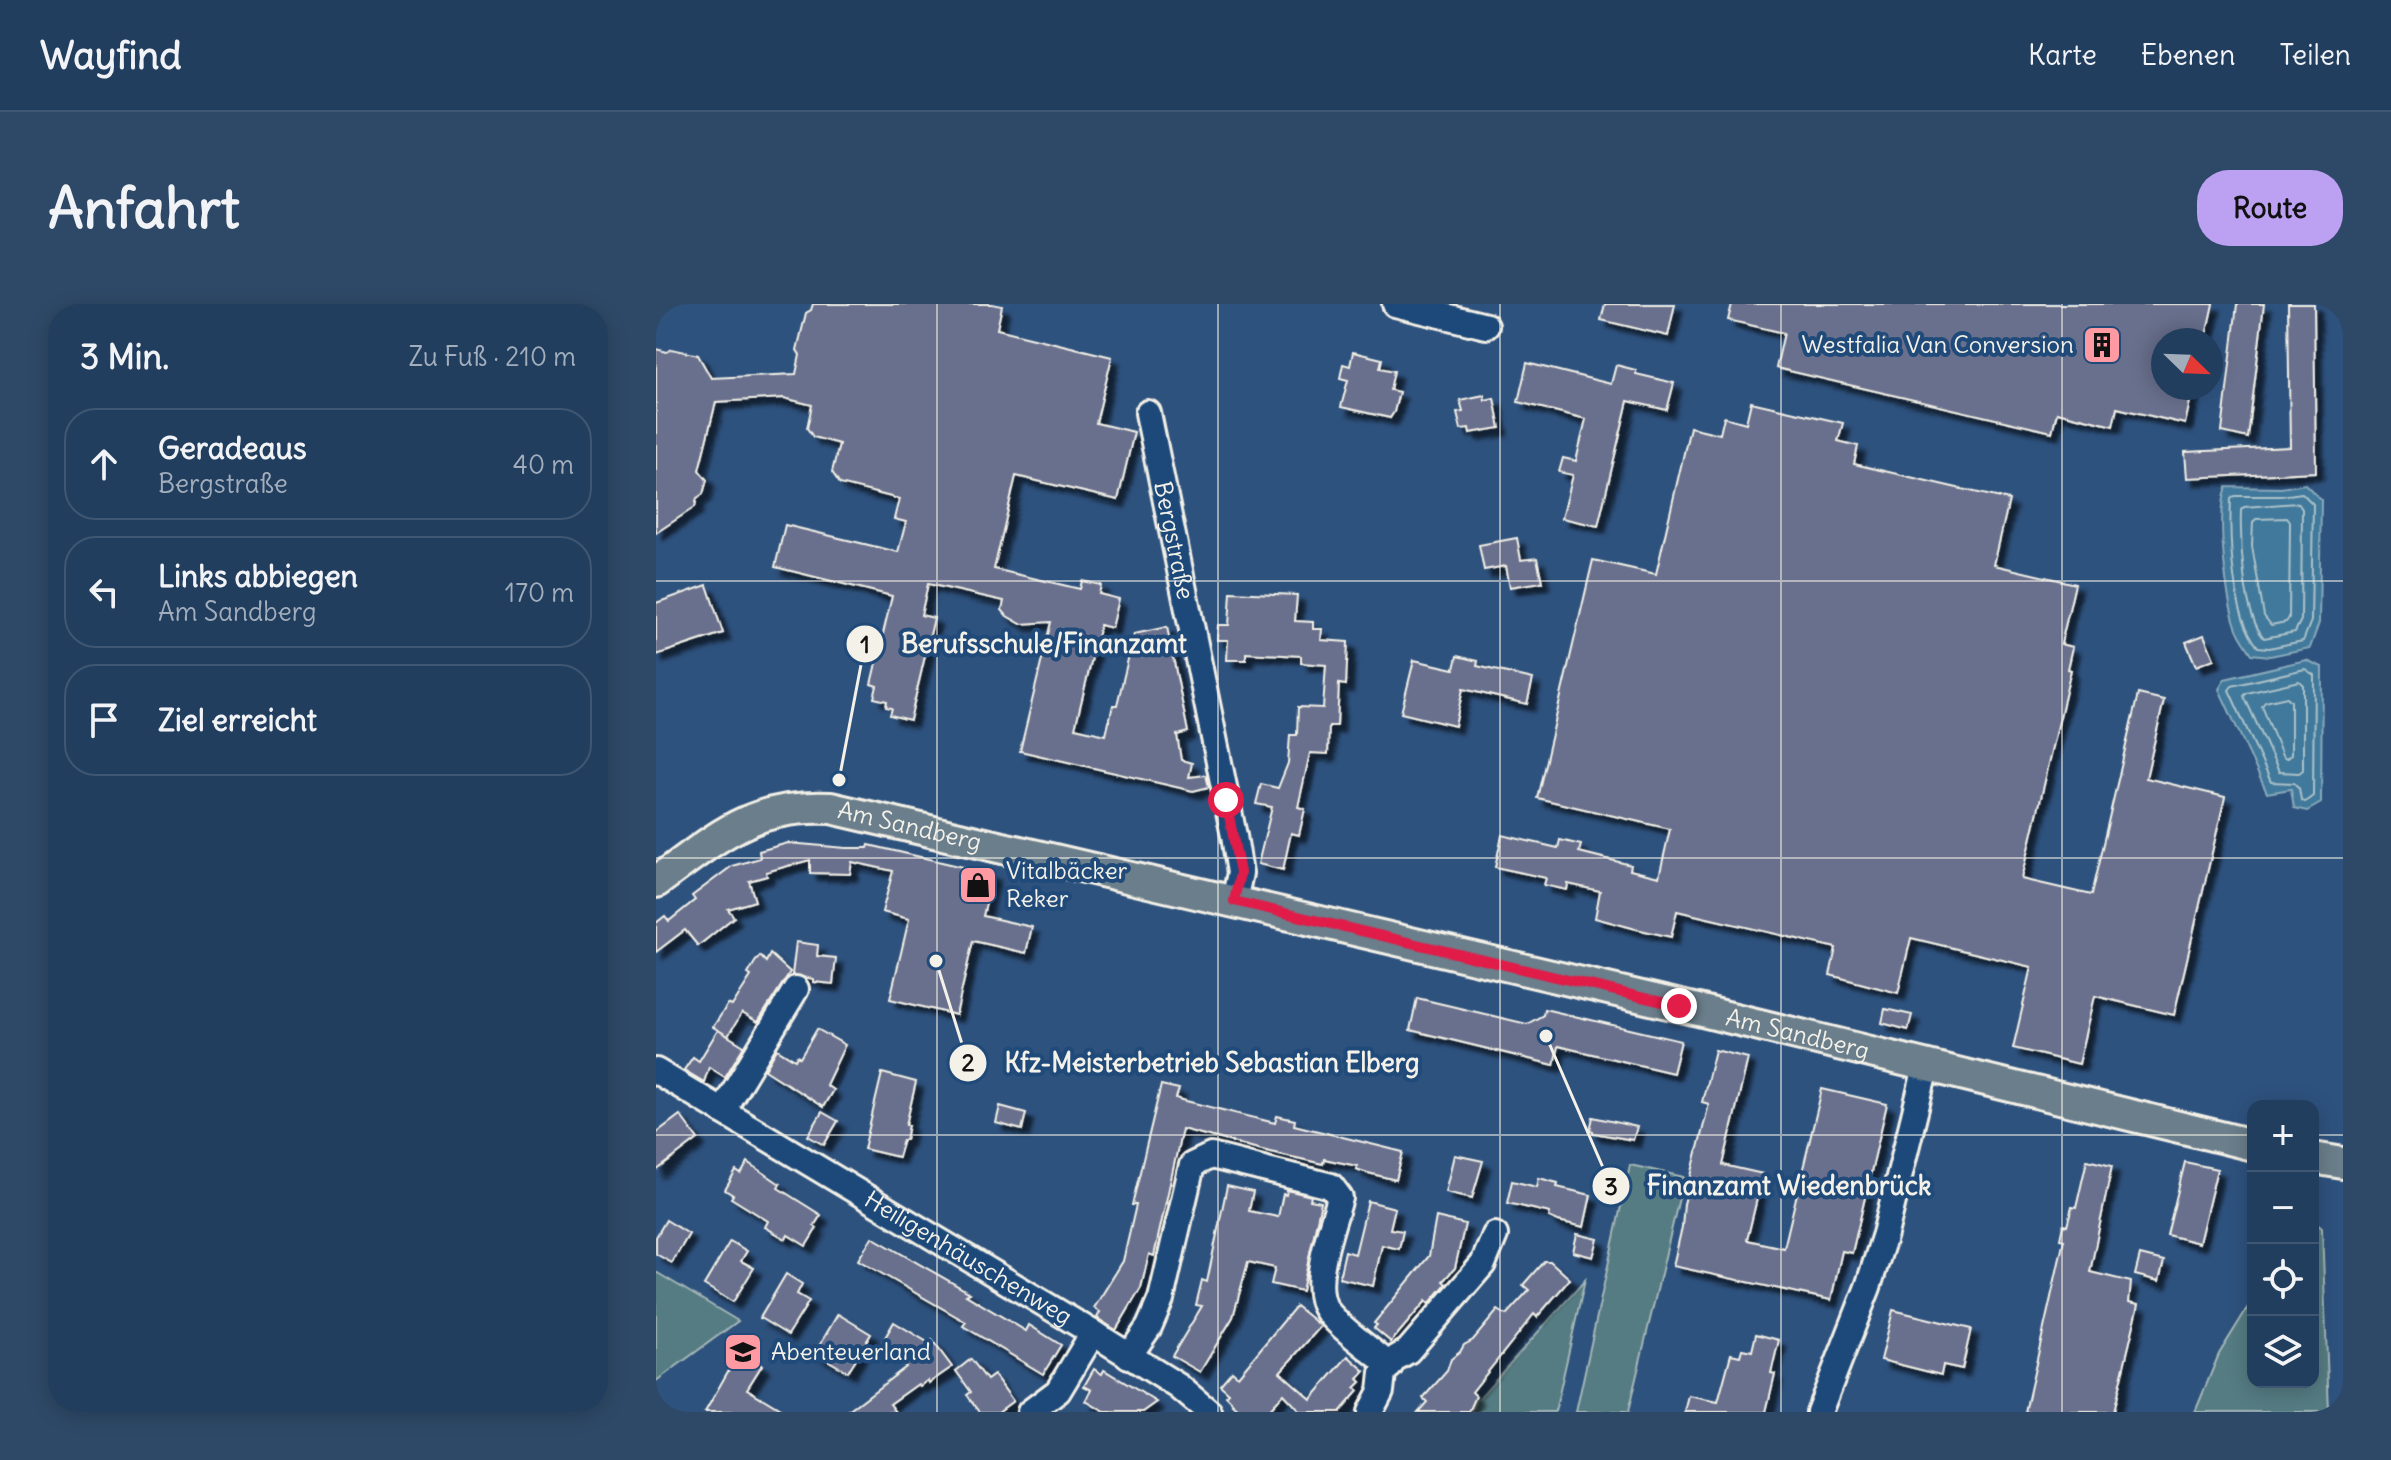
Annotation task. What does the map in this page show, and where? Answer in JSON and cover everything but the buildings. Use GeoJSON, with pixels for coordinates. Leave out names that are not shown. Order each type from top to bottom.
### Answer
{"type":"FeatureCollection","features":[{"type":"Feature","properties":{"kind":"main road","name":"Am Sandberg"},"geometry":{"type":"LineString","coordinates":[[656,882],[726,831],[761,814],[798,806],[831,808],[1234,901],[2247,1144]]}},
{"type":"Feature","properties":{"kind":"main road"},"geometry":{"type":"LineString","coordinates":[[2319,1159],[2343,1163]]}},
{"type":"Feature","properties":{"kind":"street"},"geometry":{"type":"LineString","coordinates":[[1395,304],[1486,326]]}},
{"type":"Feature","properties":{"kind":"street","name":"Bergstraße"},"geometry":{"type":"LineString","coordinates":[[1148,413],[1234,836],[1240,873],[1234,901]]}},
{"type":"Feature","properties":{"kind":"street"},"geometry":{"type":"LineString","coordinates":[[722,1111],[796,989]]}},
{"type":"Feature","properties":{"kind":"street"},"geometry":{"type":"LineString","coordinates":[[1819,1412],[1881,1247],[1926,1067]]}},
{"type":"Feature","properties":{"kind":"street","name":"Heiligenhäuschenweg"},"geometry":{"type":"LineString","coordinates":[[656,1071],[1093,1333],[1178,1386],[1209,1412]]}},
{"type":"Feature","properties":{"kind":"street"},"geometry":{"type":"LineString","coordinates":[[1129,1356],[1149,1327],[1161,1299],[1192,1165],[1211,1156],[1331,1186],[1340,1198],[1319,1281],[1320,1298],[1329,1313],[1390,1366]]}},
{"type":"Feature","properties":{"kind":"street"},"geometry":{"type":"LineString","coordinates":[[1370,1412],[1381,1391],[1383,1373],[1408,1351],[1483,1264],[1495,1235]]}},
{"type":"Feature","properties":{"kind":"street"},"geometry":{"type":"LineString","coordinates":[[1030,1412],[1058,1391],[1093,1333]]}},
{"type":"Feature","properties":{"kind":"green space"},"geometry":{"type":"Polygon","coordinates":[[[1630,1165],[1684,1177],[1628,1412],[1576,1412],[1630,1165]]]}},
{"type":"Feature","properties":{"kind":"green space"},"geometry":{"type":"Polygon","coordinates":[[[2319,1226],[2322,1228],[2329,1412],[2195,1412],[2219,1354],[2247,1309],[2247,1388],[2319,1388],[2319,1226]]]}},
{"type":"Feature","properties":{"kind":"green space"},"geometry":{"type":"Polygon","coordinates":[[[656,1272],[738,1321],[656,1381],[656,1272]]]}},
{"type":"Feature","properties":{"kind":"green space"},"geometry":{"type":"Polygon","coordinates":[[[1585,1280],[1555,1412],[1472,1412],[1476,1401],[1585,1280]]]}},
{"type":"Feature","properties":{"kind":"water"},"geometry":{"type":"Polygon","coordinates":[[[2305,484],[2321,500],[2319,623],[2310,648],[2270,656],[2252,654],[2236,626],[2226,577],[2222,516],[2227,487],[2281,488],[2305,484]]]}},
{"type":"Feature","properties":{"kind":"water"},"geometry":{"type":"Polygon","coordinates":[[[2306,660],[2322,667],[2321,803],[2307,811],[2294,808],[2291,789],[2267,793],[2219,689],[2225,679],[2306,660]]]}},
{"type":"Feature","properties":{"kind":"place","name":"Westfalia Van Conversion"},"geometry":{"type":"Point","coordinates":[2102,345]}},
{"type":"Feature","properties":{"kind":"place","name":"Berufsschule/Finanzamt"},"geometry":{"type":"Point","coordinates":[839,780]}},
{"type":"Feature","properties":{"kind":"place","name":"Vitalbäcker Reker"},"geometry":{"type":"Point","coordinates":[978,885]}},
{"type":"Feature","properties":{"kind":"place","name":"Kfz-Meisterbetrieb Sebastian Elberg"},"geometry":{"type":"Point","coordinates":[936,961]}},
{"type":"Feature","properties":{"kind":"place","name":"Finanzamt Wiedenbrück"},"geometry":{"type":"Point","coordinates":[1546,1036]}},
{"type":"Feature","properties":{"kind":"place","name":"Abenteuerland"},"geometry":{"type":"Point","coordinates":[743,1352]}},
{"type":"Feature","properties":{"kind":"route"},"geometry":{"type":"LineString","coordinates":[[1226,800],[1240,873],[1234,901],[1679,1006]]}}]}
